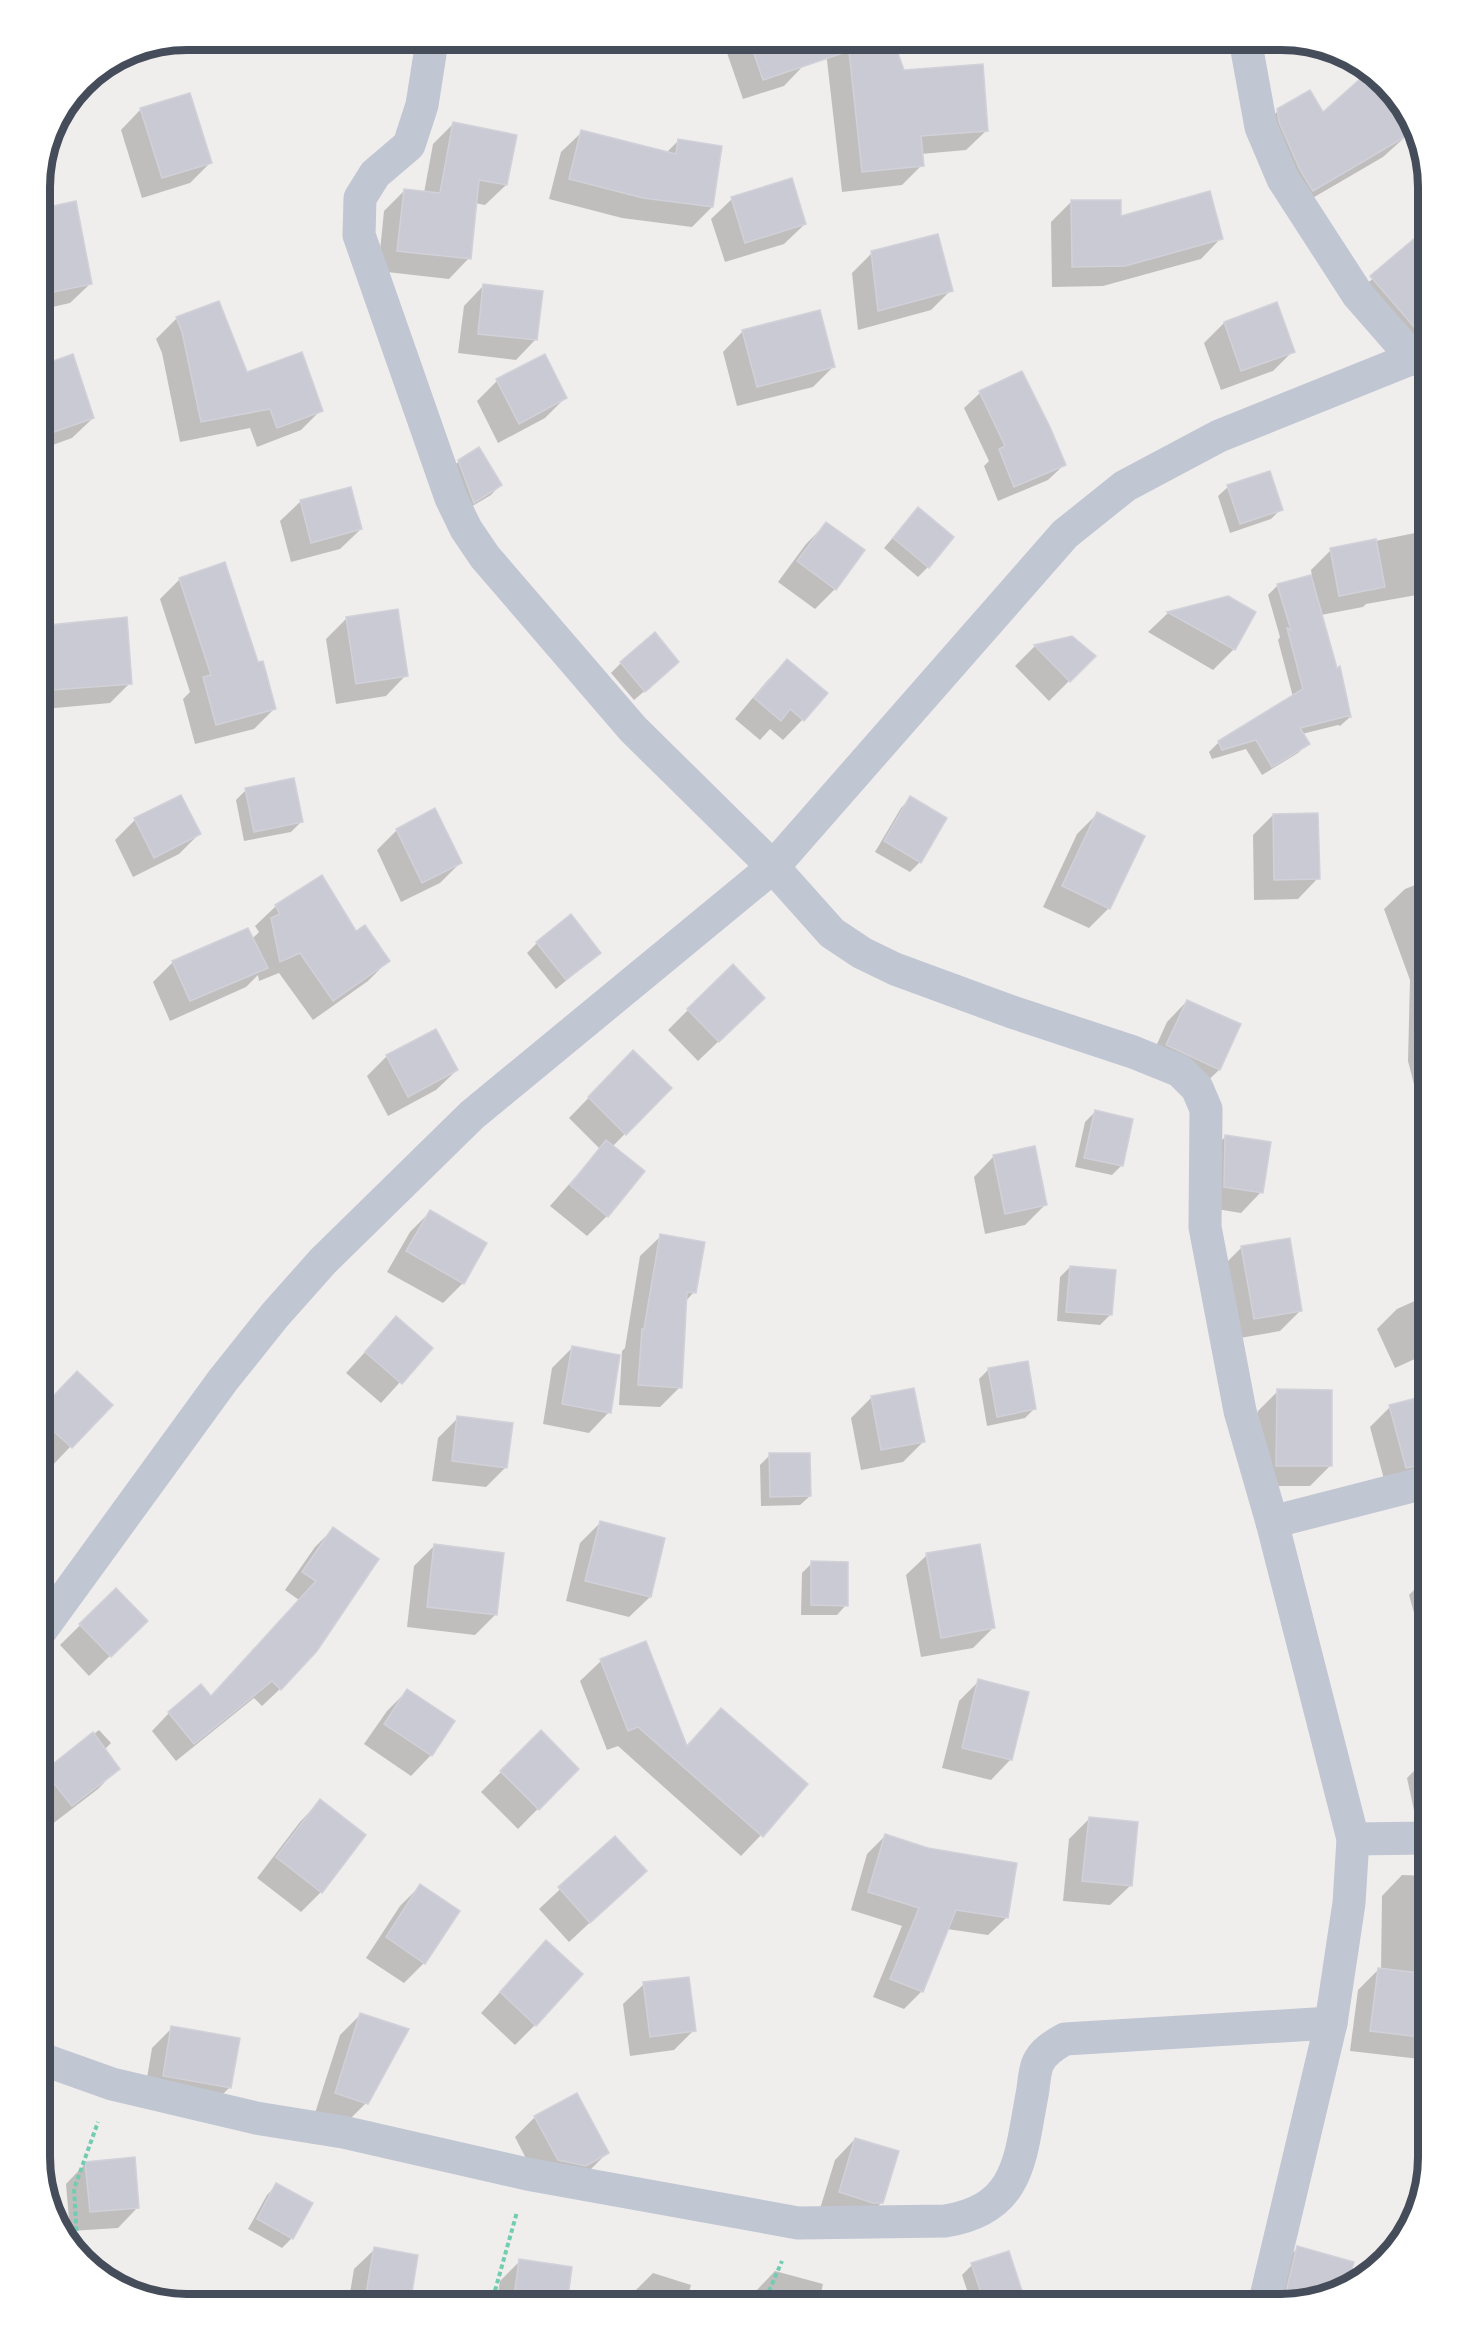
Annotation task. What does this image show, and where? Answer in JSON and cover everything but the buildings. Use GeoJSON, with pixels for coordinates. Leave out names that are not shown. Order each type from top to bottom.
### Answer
{"type":"FeatureCollection","features":[{"type":"Feature","properties":{"kind":"street"},"geometry":{"type":"LineString","coordinates":[[429,50],[422,105],[409,145],[375,174],[360,198],[359,236],[451,498],[466,529],[485,557],[633,729],[773,867],[832,933],[862,953],[895,969],[1012,1012],[1133,1052],[1180,1071],[1197,1088],[1206,1109],[1205,1227],[1240,1411],[1272,1522],[1353,1839],[1349,1903],[1331,2022],[1267,2294]]}},
{"type":"Feature","properties":{"kind":"street"},"geometry":{"type":"LineString","coordinates":[[1247,50],[1261,127],[1283,179],[1358,295],[1418,358]]}},
{"type":"Feature","properties":{"kind":"street"},"geometry":{"type":"LineString","coordinates":[[50,1618],[223,1380],[322,1261],[472,1114],[773,867],[1065,534],[1125,486],[1219,436],[1418,361]]}},
{"type":"Feature","properties":{"kind":"street"},"geometry":{"type":"LineString","coordinates":[[1272,1522],[1418,1485]]}},
{"type":"Feature","properties":{"kind":"street"},"geometry":{"type":"LineString","coordinates":[[1353,1839],[1418,1838]]}},
{"type":"Feature","properties":{"kind":"street"},"geometry":{"type":"LineString","coordinates":[[50,2062],[112,2084],[256,2118],[343,2132],[527,2174],[798,2223],[945,2222],[966,2218],[988,2207],[1004,2192],[1017,2168],[1038,2064],[1054,2044],[1065,2039],[1331,2022]]}},
{"type":"Feature","properties":{"kind":"path"},"geometry":{"type":"LineString","coordinates":[[78,2241],[74,2189],[112,2084]]}},
{"type":"Feature","properties":{"kind":"path"},"geometry":{"type":"LineString","coordinates":[[494,2294],[527,2174]]}}]}
